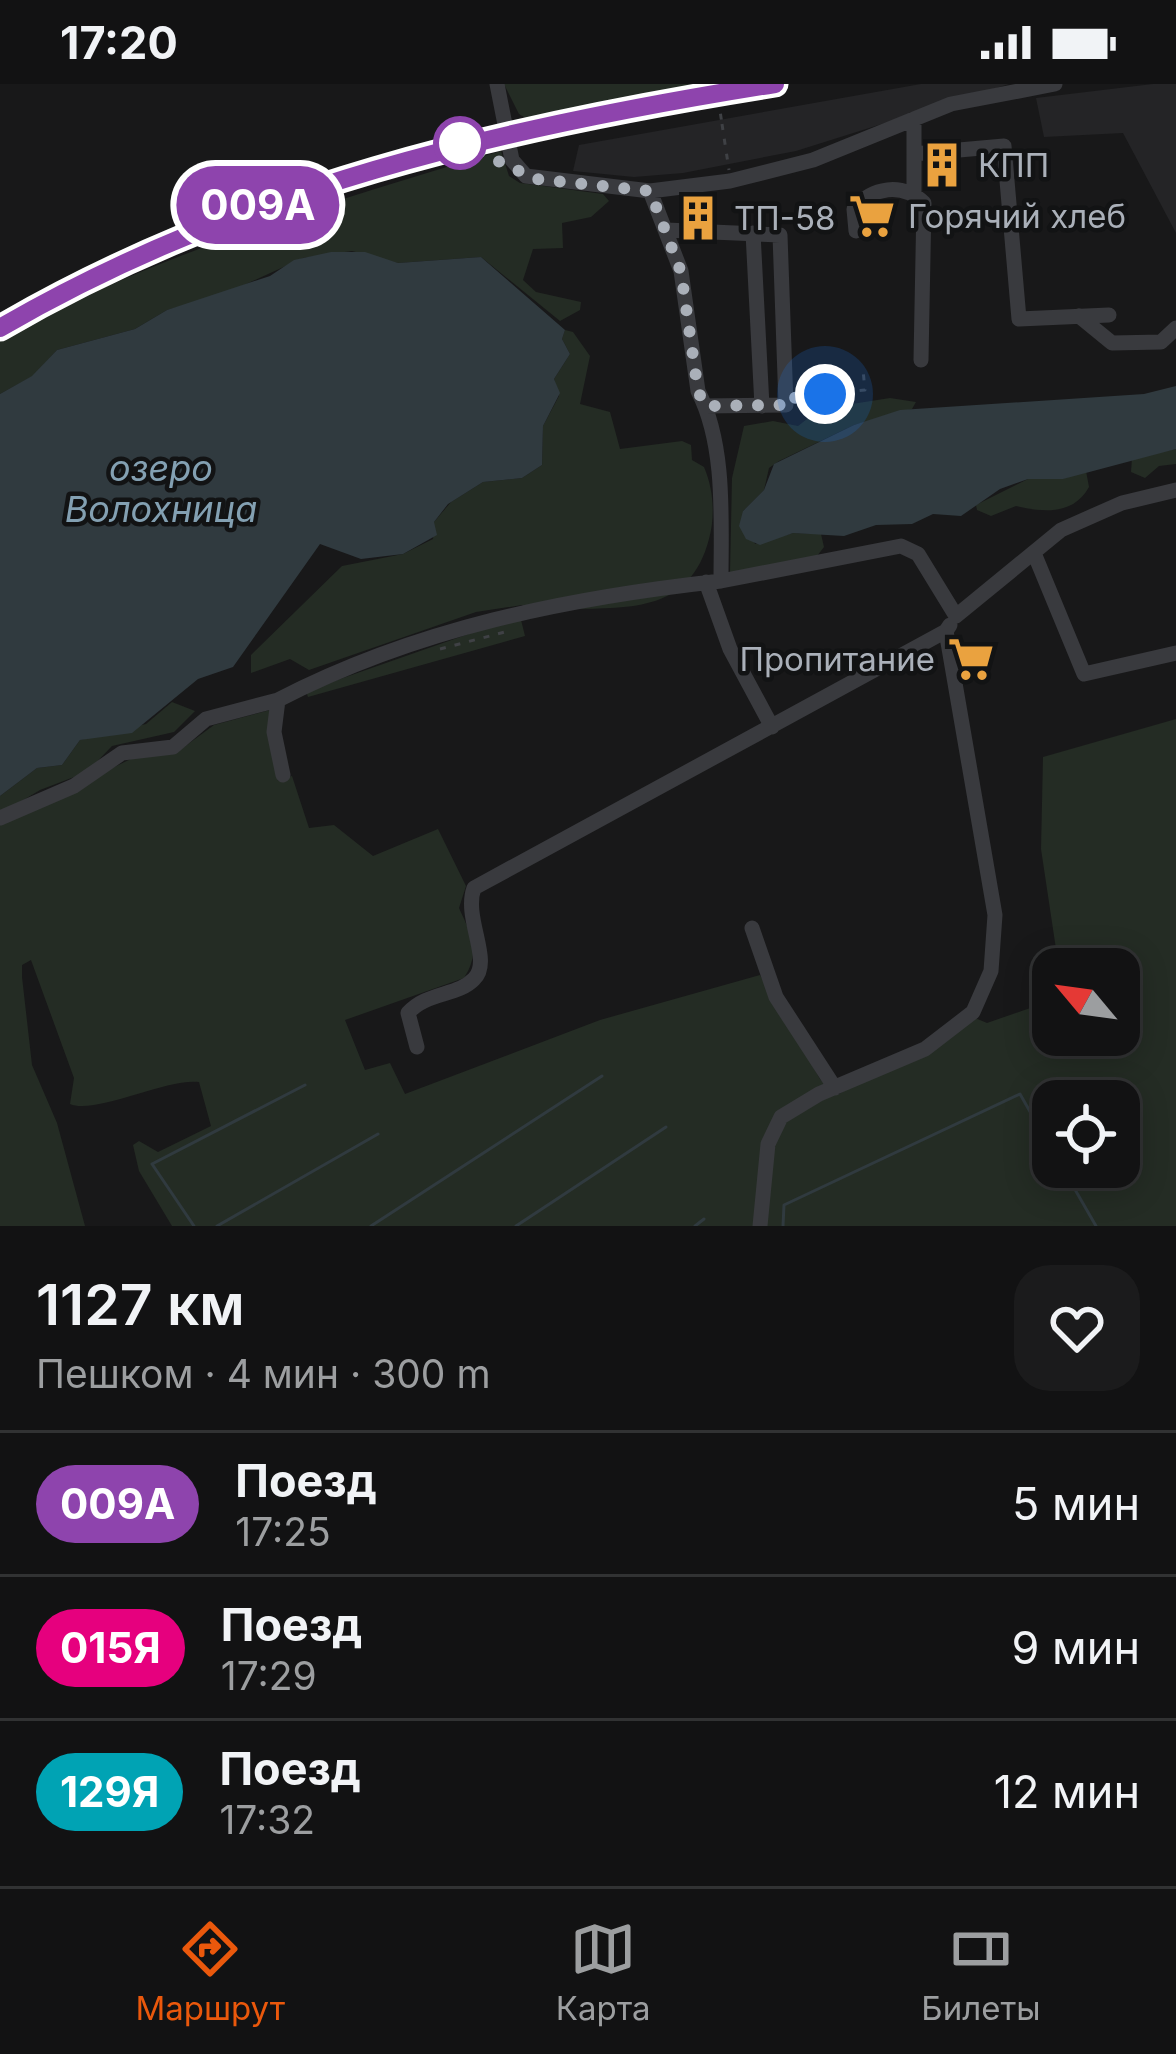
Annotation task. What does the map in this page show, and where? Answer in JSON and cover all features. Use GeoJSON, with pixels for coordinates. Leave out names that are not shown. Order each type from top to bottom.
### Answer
{"type":"FeatureCollection","features":[{"type":"Feature","properties":{"kind":"street"},"geometry":{"type":"LineString","coordinates":[[497,84],[512,160],[526,176],[650,191],[730,182],[813,160],[951,104],[1055,84]]}},
{"type":"Feature","properties":{"kind":"street"},"geometry":{"type":"LineString","coordinates":[[914,119],[914,194]]}},
{"type":"Feature","properties":{"kind":"street"},"geometry":{"type":"LineString","coordinates":[[914,154],[1004,146],[1019,319],[1108,315]]}},
{"type":"Feature","properties":{"kind":"street"},"geometry":{"type":"LineString","coordinates":[[856,231],[854,209],[865,196],[883,189],[914,194],[924,203],[928,220],[921,360]]}},
{"type":"Feature","properties":{"kind":"street"},"geometry":{"type":"LineString","coordinates":[[650,191],[681,272],[698,391],[705,406],[721,498],[713,582],[730,650],[772,727]]}},
{"type":"Feature","properties":{"kind":"street"},"geometry":{"type":"LineString","coordinates":[[666,230],[780,235],[786,405],[705,406]]}},
{"type":"Feature","properties":{"kind":"street"},"geometry":{"type":"LineString","coordinates":[[753,233],[762,406]]}},
{"type":"Feature","properties":{"kind":"street"},"geometry":{"type":"LineString","coordinates":[[1079,316],[1112,343],[1161,342],[1176,328]]}},
{"type":"Feature","properties":{"kind":"street"},"geometry":{"type":"LineString","coordinates":[[417,1047],[408,1013],[418,1002],[473,982],[480,970],[480,942],[467,908],[474,888],[946,631],[956,616],[1084,518],[1176,490]]}},
{"type":"Feature","properties":{"kind":"street"},"geometry":{"type":"LineString","coordinates":[[0,818],[74,786],[122,753],[173,747],[206,718],[278,700],[355,665],[491,618],[608,592],[713,582],[901,546],[918,554],[956,616]]}},
{"type":"Feature","properties":{"kind":"street"},"geometry":{"type":"LineString","coordinates":[[1034,553],[1084,674],[1176,653]]}},
{"type":"Feature","properties":{"kind":"street"},"geometry":{"type":"LineString","coordinates":[[760,1226],[772,1133],[794,1106],[925,1049],[973,1012],[991,971],[995,915],[946,631]]}},
{"type":"Feature","properties":{"kind":"street"},"geometry":{"type":"LineString","coordinates":[[278,700],[274,732],[283,775]]}},
{"type":"Feature","properties":{"kind":"street"},"geometry":{"type":"LineString","coordinates":[[752,928],[776,998],[835,1088]]}},
{"type":"Feature","properties":{"kind":"path"},"geometry":{"type":"LineString","coordinates":[[716,84],[728,168]]}},
{"type":"Feature","properties":{"kind":"path"},"geometry":{"type":"LineString","coordinates":[[786,399],[865,390],[863,370]]}},
{"type":"Feature","properties":{"kind":"shaded area"},"geometry":{"type":"Polygon","coordinates":[[[504,84],[714,84],[703,94],[534,123],[519,114],[504,84]]]}},
{"type":"Feature","properties":{"kind":"shaded area"},"geometry":{"type":"Polygon","coordinates":[[[921,84],[1009,84],[796,151],[683,173],[634,177],[573,171],[579,145],[921,84]]]}},
{"type":"Feature","properties":{"kind":"shaded area"},"geometry":{"type":"Polygon","coordinates":[[[1176,84],[1176,233],[1123,133],[1044,137],[1036,98],[1176,84]]]}},
{"type":"Feature","properties":{"kind":"shaded area"},"geometry":{"type":"Polygon","coordinates":[[[501,151],[509,176],[520,183],[603,194],[609,201],[591,217],[562,223],[563,248],[533,249],[523,280],[536,292],[581,302],[580,310],[560,321],[481,257],[398,263],[352,251],[303,258],[222,295],[167,310],[135,329],[57,350],[33,376],[0,394],[0,338],[60,308],[246,232],[501,151]]]}},
{"type":"Feature","properties":{"kind":"shaded area"},"geometry":{"type":"Polygon","coordinates":[[[565,330],[573,332],[590,356],[580,404],[610,412],[620,449],[682,441],[691,445],[692,460],[704,467],[712,494],[711,531],[700,563],[688,580],[656,601],[533,616],[522,605],[476,612],[309,670],[290,659],[251,673],[251,655],[342,566],[403,554],[433,539],[434,522],[451,502],[483,482],[522,478],[542,465],[543,426],[559,396],[554,379],[570,354],[562,339],[565,330]]]}},
{"type":"Feature","properties":{"kind":"shaded area"},"geometry":{"type":"Polygon","coordinates":[[[890,398],[916,402],[912,409],[854,425],[779,461],[769,468],[764,490],[743,511],[755,544],[793,533],[821,534],[824,547],[817,556],[730,573],[732,478],[744,426],[773,421],[798,426],[820,409],[890,398]]]}},
{"type":"Feature","properties":{"kind":"shaded area"},"geometry":{"type":"Polygon","coordinates":[[[1176,449],[1176,464],[1159,466],[1145,478],[1131,472],[1132,458],[1176,449]]]}},
{"type":"Feature","properties":{"kind":"shaded area"},"geometry":{"type":"Polygon","coordinates":[[[1086,471],[1089,487],[1066,507],[1016,506],[991,516],[977,510],[976,505],[1028,479],[1062,479],[1086,471]]]}},
{"type":"Feature","properties":{"kind":"shaded area"},"geometry":{"type":"Polygon","coordinates":[[[520,616],[525,636],[308,697],[306,691],[520,616]]]}},
{"type":"Feature","properties":{"kind":"shaded area"},"geometry":{"type":"Polygon","coordinates":[[[172,702],[195,711],[174,732],[112,746],[87,772],[40,790],[0,814],[0,796],[37,768],[62,765],[80,740],[146,724],[172,702]]]}},
{"type":"Feature","properties":{"kind":"shaded area"},"geometry":{"type":"Polygon","coordinates":[[[270,710],[278,781],[292,776],[309,828],[334,825],[373,856],[438,829],[466,886],[459,908],[472,943],[469,969],[464,978],[345,1020],[365,1070],[390,1063],[405,1094],[600,1020],[760,975],[820,1079],[837,1095],[975,1018],[987,1023],[1032,1007],[1032,1056],[1140,1056],[1140,948],[1056,948],[1041,849],[1043,757],[1176,719],[1176,1226],[172,1226],[139,1171],[133,1145],[139,1141],[158,1152],[211,1126],[199,1082],[168,1085],[96,1105],[70,1104],[74,1078],[31,960],[22,965],[22,977],[32,1065],[57,1123],[85,1226],[0,1226],[0,823],[143,753],[180,750],[214,725],[270,710]]]}},
{"type":"Feature","properties":{"kind":"water","name":"озеро Волохница"},"geometry":{"type":"Polygon","coordinates":[[[331,252],[365,252],[398,263],[481,257],[565,330],[562,339],[570,354],[554,379],[560,393],[543,426],[542,465],[522,478],[483,482],[448,504],[434,522],[437,535],[403,554],[361,559],[320,544],[233,667],[198,679],[132,733],[80,740],[62,765],[37,768],[0,796],[0,394],[32,376],[57,350],[135,329],[167,310],[270,276],[294,260],[331,252]]]}},
{"type":"Feature","properties":{"kind":"water"},"geometry":{"type":"Polygon","coordinates":[[[1176,386],[1176,449],[1063,479],[1028,479],[1000,489],[961,516],[933,514],[912,524],[876,525],[844,536],[793,533],[760,545],[746,539],[739,526],[743,511],[764,490],[774,464],[854,425],[900,410],[1144,394],[1176,386]]]}},
{"type":"Feature","properties":{"kind":"waterway"},"geometry":{"type":"LineString","coordinates":[[371,1226],[602,1076]]}},
{"type":"Feature","properties":{"kind":"waterway"},"geometry":{"type":"LineString","coordinates":[[194,1226],[152,1164],[305,1085]]}},
{"type":"Feature","properties":{"kind":"waterway"},"geometry":{"type":"LineString","coordinates":[[783,1226],[784,1205],[1020,1094],[1032,1115]]}},
{"type":"Feature","properties":{"kind":"waterway"},"geometry":{"type":"LineString","coordinates":[[516,1226],[666,1127]]}},
{"type":"Feature","properties":{"kind":"waterway"},"geometry":{"type":"LineString","coordinates":[[217,1226],[378,1134]]}},
{"type":"Feature","properties":{"kind":"waterway"},"geometry":{"type":"LineString","coordinates":[[1074,1188],[1096,1226]]}},
{"type":"Feature","properties":{"kind":"waterway"},"geometry":{"type":"LineString","coordinates":[[695,1226],[704,1219]]}},
{"type":"Feature","properties":{"kind":"railway"},"geometry":{"type":"LineString","coordinates":[[0,328],[91,279],[185,237],[376,170],[573,121],[776,84]]}},
{"type":"Feature","properties":{"kind":"train","name":"009А"},"geometry":{"type":"LineString","coordinates":[[0,328],[68,288],[220,219],[333,180],[508,132],[775,84]]}},
{"type":"Feature","properties":{"kind":"place","name":"КПП"},"geometry":{"type":"Point","coordinates":[942,165]}},
{"type":"Feature","properties":{"kind":"place","name":"Горячий хлеб"},"geometry":{"type":"Point","coordinates":[872,216]}},
{"type":"Feature","properties":{"kind":"place","name":"ТП-58"},"geometry":{"type":"Point","coordinates":[698,218]}},
{"type":"Feature","properties":{"kind":"place","name":"Пропитание"},"geometry":{"type":"Point","coordinates":[971,659]}},
{"type":"Feature","properties":{"kind":"route"},"geometry":{"type":"LineString","coordinates":[[460,143],[536,179],[650,191],[681,272],[698,391],[705,406],[786,405],[786,399],[825,394]]}}]}
